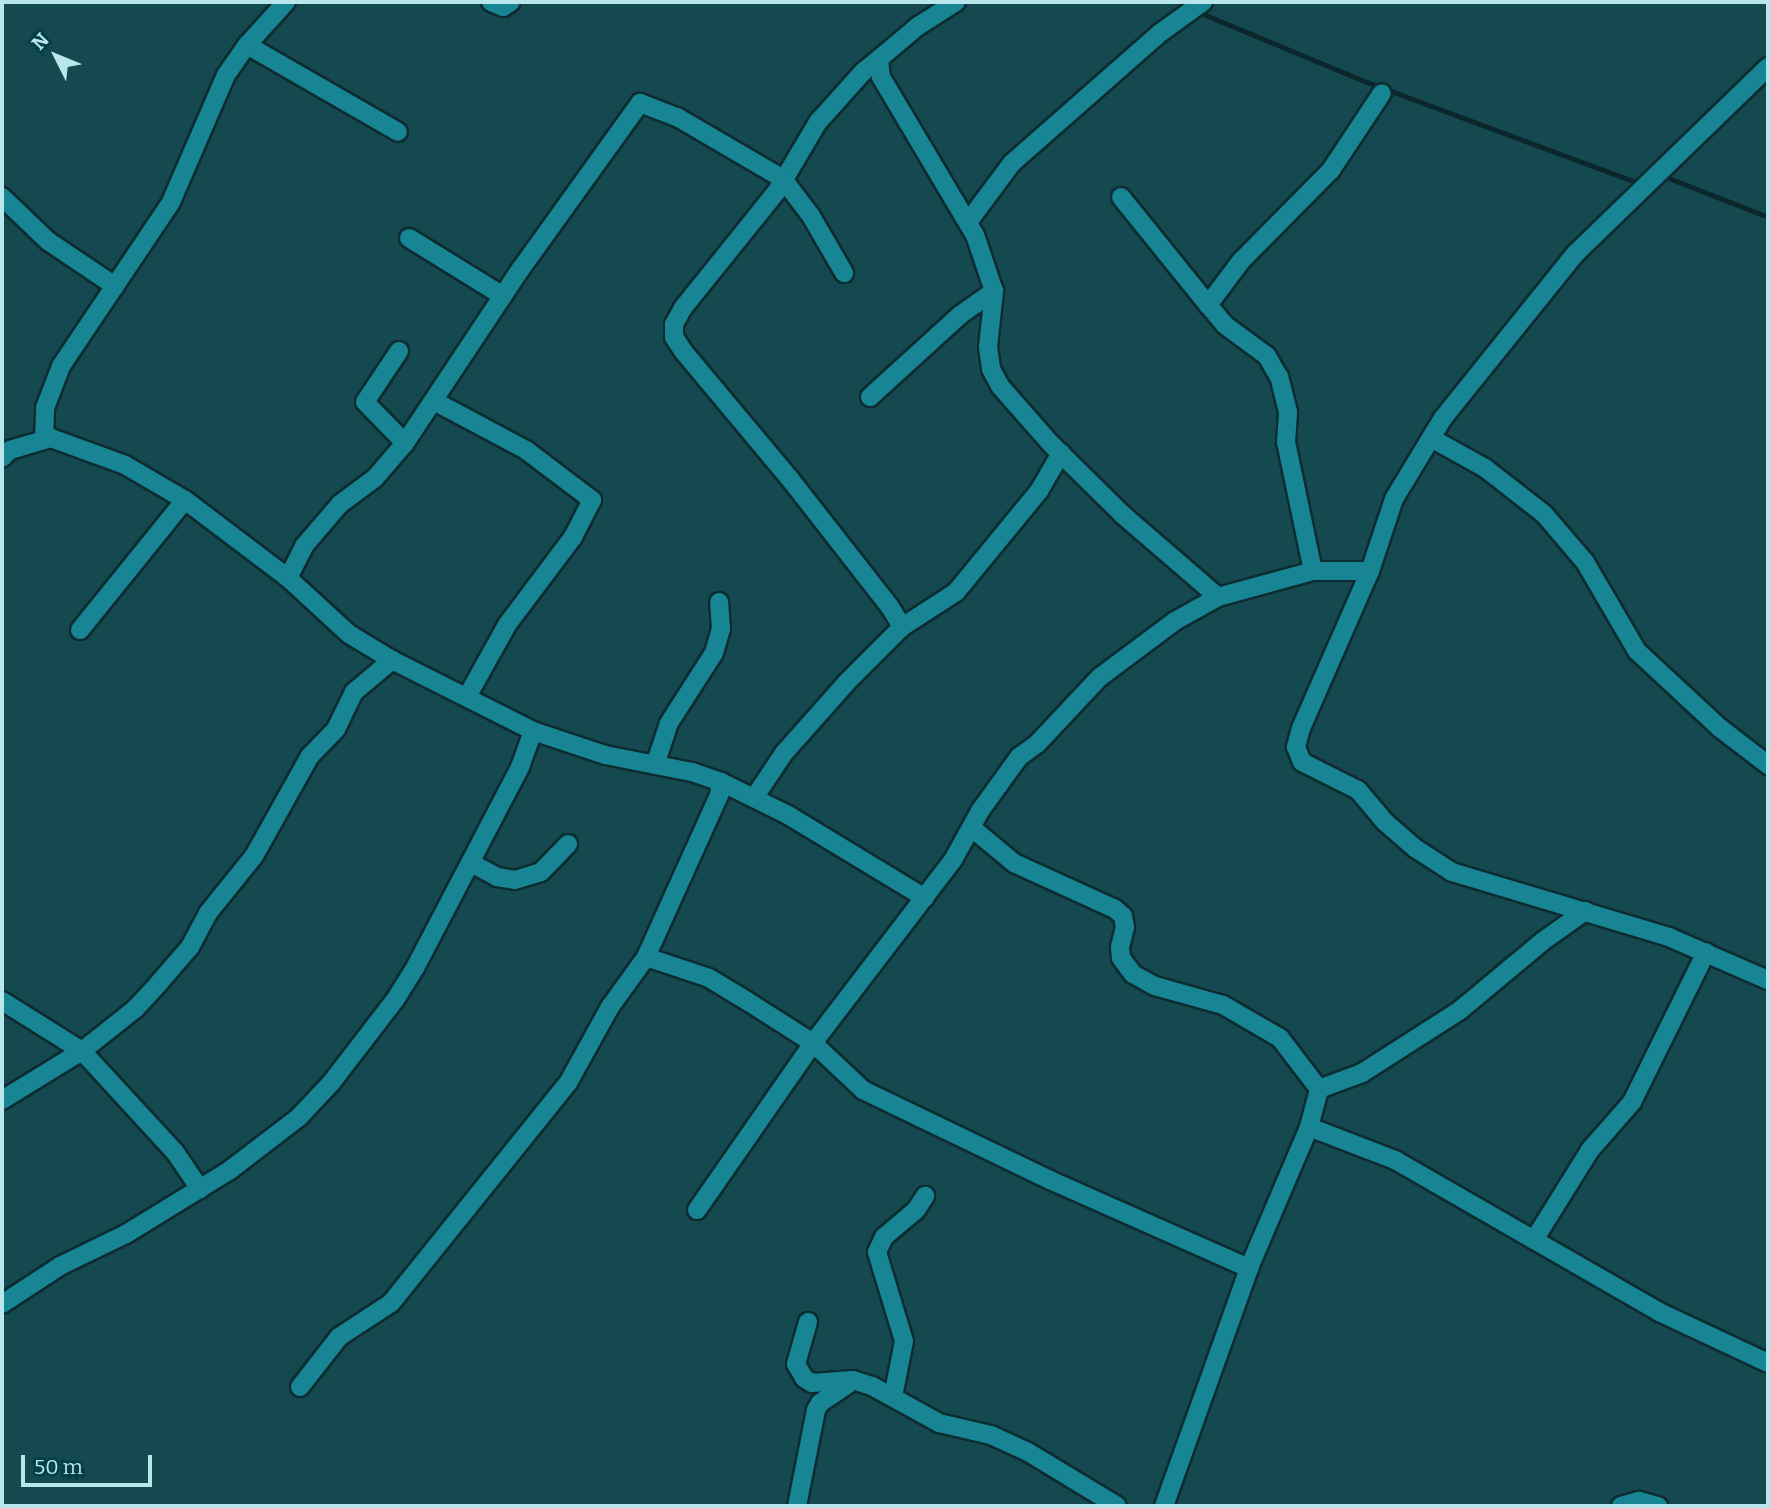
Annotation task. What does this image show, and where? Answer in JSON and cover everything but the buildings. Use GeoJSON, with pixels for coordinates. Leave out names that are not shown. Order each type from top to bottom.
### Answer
{"type":"FeatureCollection","features":[{"type":"Feature","properties":{"kind":"street"},"geometry":{"type":"LineString","coordinates":[[44,440],[45,408],[61,366],[171,202],[226,75],[247,45],[286,2]]}},
{"type":"Feature","properties":{"kind":"street"},"geometry":{"type":"LineString","coordinates":[[491,2],[503,7],[511,2]]}},
{"type":"Feature","properties":{"kind":"street"},"geometry":{"type":"LineString","coordinates":[[902,627],[890,607],[790,478],[674,337],[674,324],[683,308],[764,210],[797,162],[818,122],[862,73],[918,26],[956,2]]}},
{"type":"Feature","properties":{"kind":"street"},"geometry":{"type":"LineString","coordinates":[[968,222],[1012,163],[1160,33],[1203,2]]}},
{"type":"Feature","properties":{"kind":"street"},"geometry":{"type":"LineString","coordinates":[[247,45],[398,132]]}},
{"type":"Feature","properties":{"kind":"street"},"geometry":{"type":"LineString","coordinates":[[879,59],[881,78],[890,95],[912,125],[968,222],[994,290],[988,347],[991,369],[1023,414],[1061,453],[1123,515],[1217,597]]}},
{"type":"Feature","properties":{"kind":"street"},"geometry":{"type":"LineString","coordinates":[[1768,67],[1575,254],[1443,418],[1395,499],[1370,571],[1301,728],[1296,747],[1302,762],[1358,790],[1385,822],[1415,848],[1452,872],[1585,911],[1706,952],[1768,980]]}},
{"type":"Feature","properties":{"kind":"street"},"geometry":{"type":"LineString","coordinates":[[1208,305],[1241,261],[1331,170],[1382,93]]}},
{"type":"Feature","properties":{"kind":"street"},"geometry":{"type":"LineString","coordinates":[[288,578],[304,546],[340,504],[375,478],[405,443],[503,296],[640,103],[677,117],[783,179],[811,216],[844,273]]}},
{"type":"Feature","properties":{"kind":"street"},"geometry":{"type":"LineString","coordinates":[[2,197],[48,241],[115,286]]}},
{"type":"Feature","properties":{"kind":"street"},"geometry":{"type":"LineString","coordinates":[[1121,197],[1225,325],[1268,356],[1279,377],[1288,412],[1286,442],[1313,571]]}},
{"type":"Feature","properties":{"kind":"street"},"geometry":{"type":"LineString","coordinates":[[409,238],[503,296]]}},
{"type":"Feature","properties":{"kind":"street"},"geometry":{"type":"LineString","coordinates":[[870,397],[960,315],[994,290]]}},
{"type":"Feature","properties":{"kind":"street"},"geometry":{"type":"LineString","coordinates":[[399,351],[365,402],[405,443]]}},
{"type":"Feature","properties":{"kind":"street"},"geometry":{"type":"LineString","coordinates":[[434,401],[526,450],[592,500],[573,537],[507,625],[467,697]]}},
{"type":"Feature","properties":{"kind":"street"},"geometry":{"type":"LineString","coordinates":[[1431,438],[1485,468],[1544,514],[1585,562],[1637,652],[1720,727],[1768,765]]}},
{"type":"Feature","properties":{"kind":"street"},"geometry":{"type":"LineString","coordinates":[[2,458],[10,450],[44,440],[60,439],[125,464],[185,500],[288,578],[349,634],[392,660],[533,731],[605,755],[721,782],[754,798],[925,898]]}},
{"type":"Feature","properties":{"kind":"street"},"geometry":{"type":"LineString","coordinates":[[754,798],[784,753],[902,627],[956,592],[1039,491],[1061,453]]}},
{"type":"Feature","properties":{"kind":"street"},"geometry":{"type":"LineString","coordinates":[[80,630],[185,500]]}},
{"type":"Feature","properties":{"kind":"street"},"geometry":{"type":"LineString","coordinates":[[697,1210],[813,1043],[925,898],[972,828],[980,811],[1019,757],[1037,744],[1100,677],[1175,621],[1217,597],[1313,571],[1370,571]]}},
{"type":"Feature","properties":{"kind":"street"},"geometry":{"type":"LineString","coordinates":[[655,765],[669,723],[714,653],[721,629],[719,602]]}},
{"type":"Feature","properties":{"kind":"street"},"geometry":{"type":"LineString","coordinates":[[2,1100],[82,1051],[135,1009],[190,947],[208,913],[254,856],[310,756],[336,729],[354,692],[392,660]]}},
{"type":"Feature","properties":{"kind":"street"},"geometry":{"type":"LineString","coordinates":[[2,1304],[60,1266],[126,1234],[200,1189],[299,1116],[331,1083],[395,1000],[471,863],[520,766],[533,731]]}},
{"type":"Feature","properties":{"kind":"street"},"geometry":{"type":"LineString","coordinates":[[300,1387],[323,1353],[339,1337],[391,1303],[568,1083],[610,1007],[646,957],[719,795],[721,782]]}},
{"type":"Feature","properties":{"kind":"street"},"geometry":{"type":"LineString","coordinates":[[972,828],[1014,863],[1115,909],[1123,916],[1125,927],[1120,947],[1121,958],[1133,974],[1155,986],[1223,1004],[1280,1038],[1319,1089]]}},
{"type":"Feature","properties":{"kind":"street"},"geometry":{"type":"LineString","coordinates":[[471,863],[497,877],[515,880],[541,872],[568,844]]}},
{"type":"Feature","properties":{"kind":"street"},"geometry":{"type":"LineString","coordinates":[[1319,1089],[1362,1073],[1459,1011],[1543,941],[1585,911]]}},
{"type":"Feature","properties":{"kind":"street"},"geometry":{"type":"LineString","coordinates":[[1534,1240],[1590,1150],[1632,1102],[1706,952]]}},
{"type":"Feature","properties":{"kind":"street"},"geometry":{"type":"LineString","coordinates":[[646,957],[709,978],[813,1043],[863,1090],[1050,1181],[1249,1268]]}},
{"type":"Feature","properties":{"kind":"street"},"geometry":{"type":"LineString","coordinates":[[2,1001],[82,1051],[175,1152],[200,1189]]}},
{"type":"Feature","properties":{"kind":"street"},"geometry":{"type":"LineString","coordinates":[[1164,1506],[1249,1268],[1309,1127],[1319,1089]]}},
{"type":"Feature","properties":{"kind":"street"},"geometry":{"type":"LineString","coordinates":[[1309,1127],[1395,1160],[1659,1312],[1768,1363]]}},
{"type":"Feature","properties":{"kind":"street"},"geometry":{"type":"LineString","coordinates":[[893,1397],[904,1340],[877,1252],[884,1237],[916,1210],[925,1196]]}},
{"type":"Feature","properties":{"kind":"street"},"geometry":{"type":"LineString","coordinates":[[808,1322],[796,1364],[799,1373],[812,1383],[853,1380],[893,1397],[939,1423],[991,1435],[1028,1452],[1117,1506]]}},
{"type":"Feature","properties":{"kind":"street"},"geometry":{"type":"LineString","coordinates":[[797,1506],[820,1403],[853,1380]]}},
{"type":"Feature","properties":{"kind":"street"},"geometry":{"type":"LineString","coordinates":[[1621,1506],[1639,1501],[1658,1506]]}},
{"type":"Feature","properties":{"kind":"waterway"},"geometry":{"type":"LineString","coordinates":[[1196,11],[1364,81],[1639,183]]}},
{"type":"Feature","properties":{"kind":"waterway"},"geometry":{"type":"LineString","coordinates":[[1671,179],[1768,217]]}}]}
